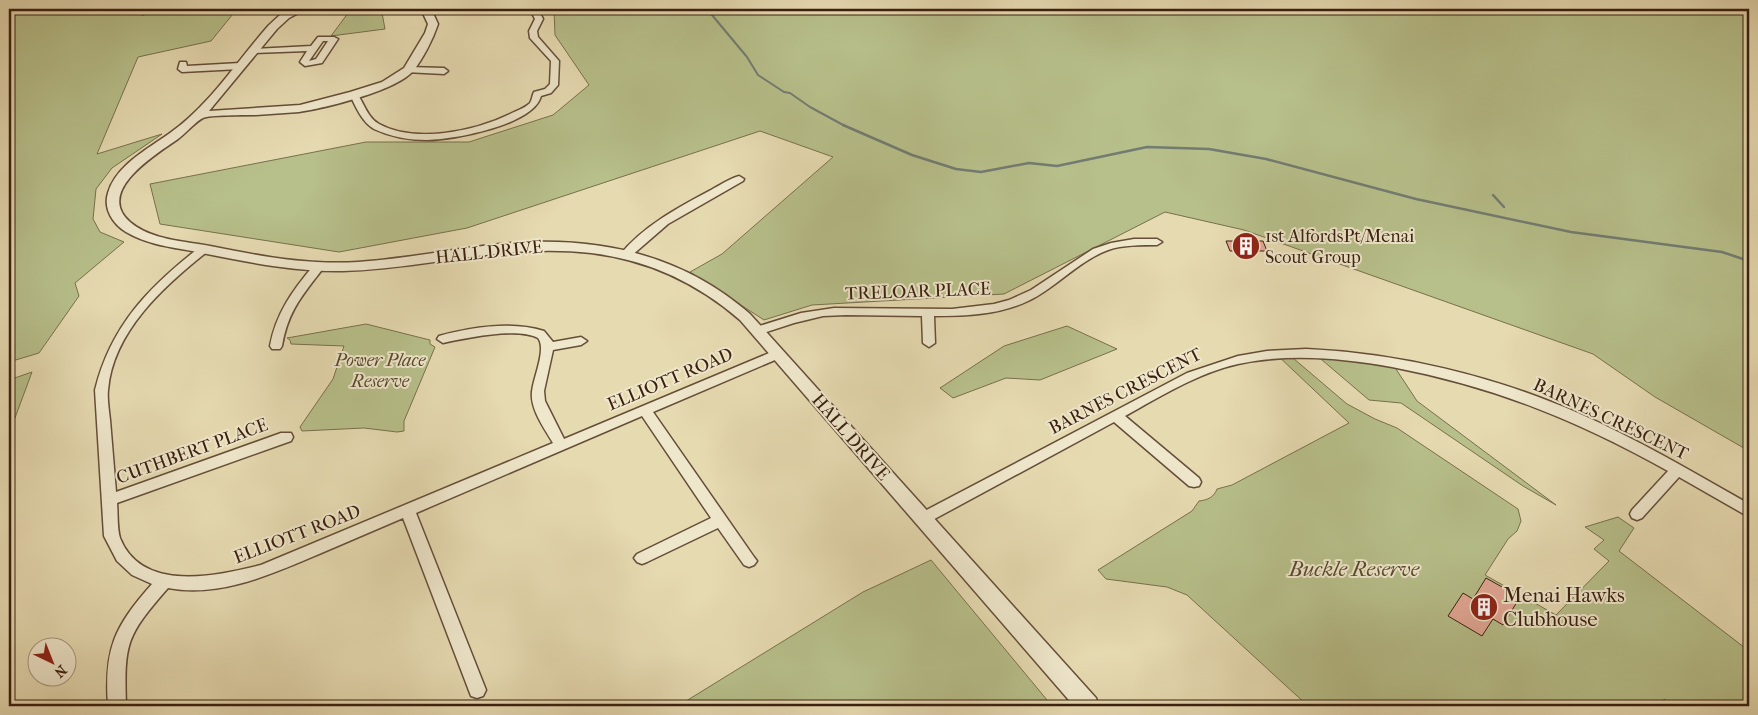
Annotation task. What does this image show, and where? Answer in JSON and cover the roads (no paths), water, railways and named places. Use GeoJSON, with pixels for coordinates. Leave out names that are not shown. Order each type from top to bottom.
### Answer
{"type":"FeatureCollection","features":[{"type":"Feature","properties":{"kind":"street","name":"HALL DRIVE"},"geometry":{"type":"LineString","coordinates":[[300,9],[276,24],[199,115],[137,163],[123,177],[115,190],[112,203],[117,216],[130,229],[149,238],[204,249],[318,266],[398,263],[473,251],[530,246],[596,249],[654,262],[694,279],[729,302],[757,331],[1088,706]]}},
{"type":"Feature","properties":{"kind":"street"},"geometry":{"type":"LineString","coordinates":[[199,115],[288,110],[354,95],[386,84],[408,70],[432,28],[427,10],[444,9]]}},
{"type":"Feature","properties":{"kind":"street"},"geometry":{"type":"LineString","coordinates":[[354,95],[366,117],[376,126],[393,132],[426,136],[462,133],[495,125],[528,108],[537,99],[537,94],[553,87],[556,63],[534,38],[533,31],[539,19],[534,9]]}},
{"type":"Feature","properties":{"kind":"street"},"geometry":{"type":"LineString","coordinates":[[253,51],[313,48]]}},
{"type":"Feature","properties":{"kind":"street"},"geometry":{"type":"LineString","coordinates":[[183,64],[182,69],[240,66]]}},
{"type":"Feature","properties":{"kind":"street"},"geometry":{"type":"LineString","coordinates":[[408,70],[444,71]]}},
{"type":"Feature","properties":{"kind":"street"},"geometry":{"type":"LineString","coordinates":[[626,255],[637,244],[674,216],[739,179]]}},
{"type":"Feature","properties":{"kind":"street","name":"TRELOAR PLACE"},"geometry":{"type":"LineString","coordinates":[[757,331],[788,320],[844,310],[978,310],[1012,303],[1042,289],[1077,263],[1098,251],[1126,242],[1157,242]]}},
{"type":"Feature","properties":{"kind":"street","name":"ELLIOTT ROAD"},"geometry":{"type":"LineString","coordinates":[[204,249],[166,279],[135,314],[111,354],[104,373],[101,390],[112,536],[119,553],[131,567],[143,574],[164,581],[193,584],[216,582],[263,571],[778,354]]}},
{"type":"Feature","properties":{"kind":"street"},"geometry":{"type":"LineString","coordinates":[[276,346],[280,325],[288,305],[318,266]]}},
{"type":"Feature","properties":{"kind":"street"},"geometry":{"type":"LineString","coordinates":[[928,311],[929,343]]}},
{"type":"Feature","properties":{"kind":"street"},"geometry":{"type":"LineString","coordinates":[[443,340],[461,335],[524,330],[543,336],[547,341],[548,348],[538,391],[538,401],[562,446]]}},
{"type":"Feature","properties":{"kind":"street"},"geometry":{"type":"LineString","coordinates":[[548,348],[581,341]]}},
{"type":"Feature","properties":{"kind":"street","name":"BARNES CRESCENT"},"geometry":{"type":"LineString","coordinates":[[922,519],[1115,415],[1205,369],[1246,358],[1287,353],[1344,356],[1416,368],[1522,397],[1583,422],[1677,470],[1749,510]]}},
{"type":"Feature","properties":{"kind":"street"},"geometry":{"type":"LineString","coordinates":[[646,410],[749,560]]}},
{"type":"Feature","properties":{"kind":"street"},"geometry":{"type":"LineString","coordinates":[[1115,415],[1194,482]]}},
{"type":"Feature","properties":{"kind":"street","name":"CUTHBERT PLACE"},"geometry":{"type":"LineString","coordinates":[[110,500],[286,436]]}},
{"type":"Feature","properties":{"kind":"street"},"geometry":{"type":"LineString","coordinates":[[1637,514],[1677,470]]}},
{"type":"Feature","properties":{"kind":"street"},"geometry":{"type":"LineString","coordinates":[[408,511],[477,690]]}},
{"type":"Feature","properties":{"kind":"street"},"geometry":{"type":"LineString","coordinates":[[642,558],[720,520]]}},
{"type":"Feature","properties":{"kind":"street"},"geometry":{"type":"LineString","coordinates":[[117,706],[115,673],[118,645],[132,617],[164,581]]}},
{"type":"Feature","properties":{"kind":"waterway"},"geometry":{"type":"LineString","coordinates":[[142,15],[160,9]]}},
{"type":"Feature","properties":{"kind":"waterway"},"geometry":{"type":"LineString","coordinates":[[707,9],[747,57],[758,75],[784,92],[790,93],[810,107],[844,125]]}},
{"type":"Feature","properties":{"kind":"waterway"},"geometry":{"type":"LineString","coordinates":[[844,125],[912,155],[956,169],[981,172],[1029,163],[1057,166],[1147,147],[1209,149],[1266,159],[1416,199],[1571,232],[1722,252],[1749,261]]}},
{"type":"Feature","properties":{"kind":"waterway"},"geometry":{"type":"LineString","coordinates":[[1493,195],[1504,207]]}},
{"type":"Feature","properties":{"kind":"place","name":"1st AlfordsPt/Menai Scout Group"},"geometry":{"type":"Point","coordinates":[1246,246]}},
{"type":"Feature","properties":{"kind":"place","name":"Menai Hawks Clubhouse"},"geometry":{"type":"Point","coordinates":[1484,607]}},
{"type":"Feature","properties":{"kind":"park label","name":"Power Place Reserve"},"geometry":{"type":"Point","coordinates":[380,370]}},
{"type":"Feature","properties":{"kind":"park label","name":"Buckle Reserve"},"geometry":{"type":"Point","coordinates":[1354,569]}}]}
